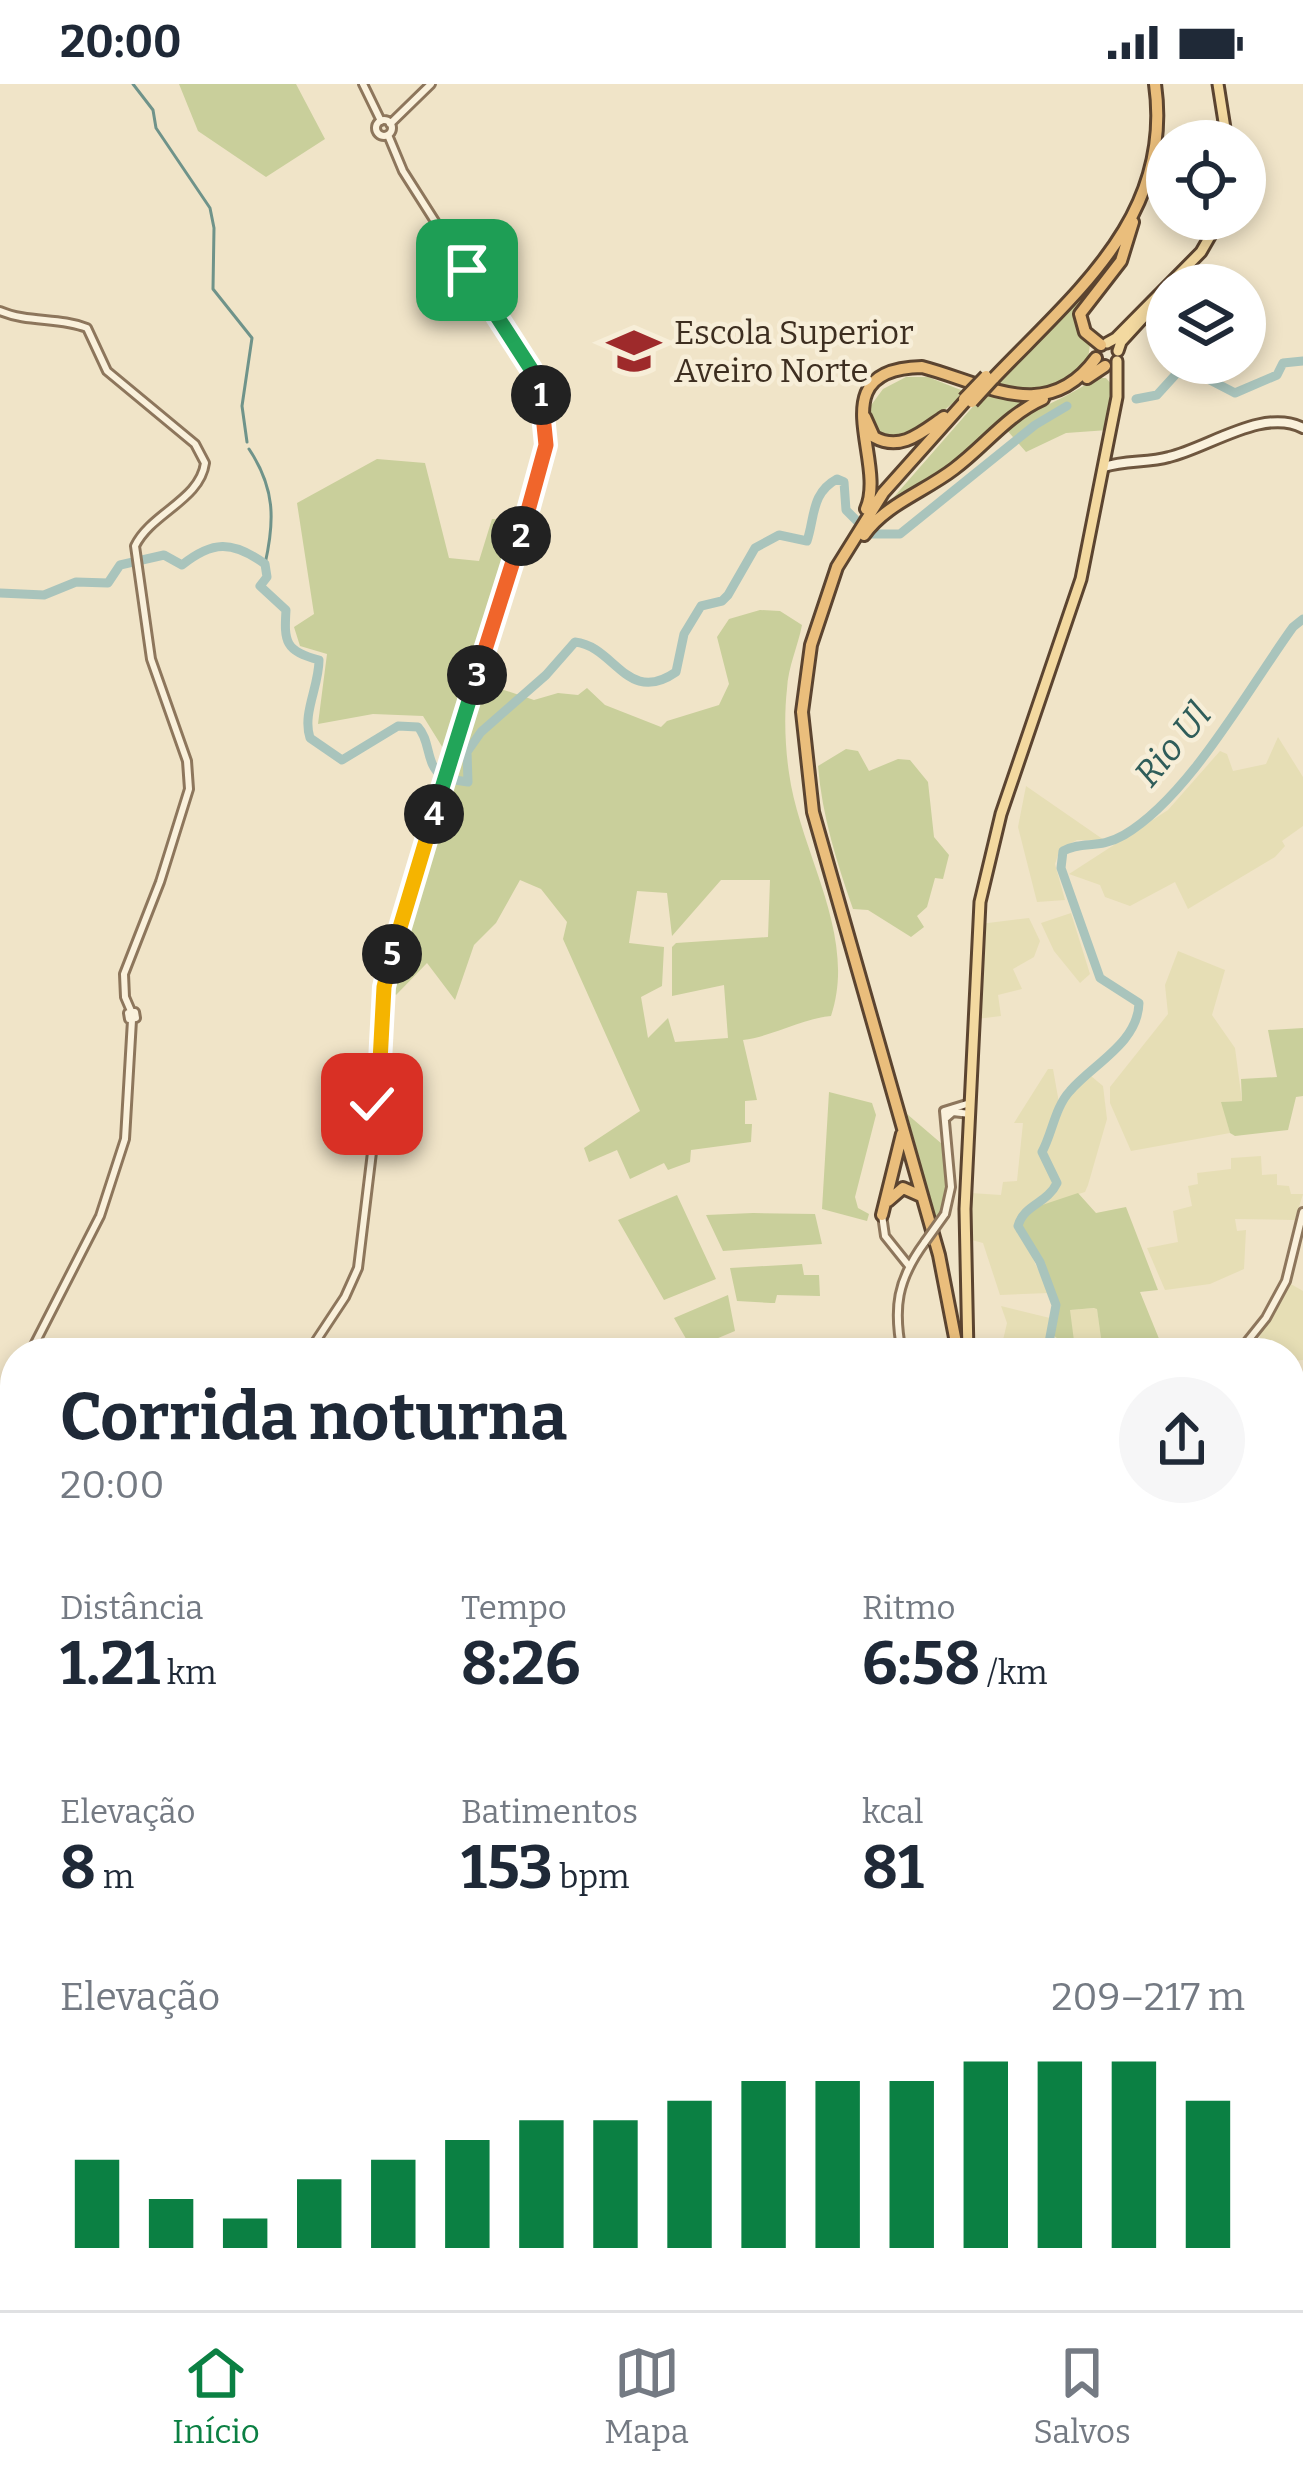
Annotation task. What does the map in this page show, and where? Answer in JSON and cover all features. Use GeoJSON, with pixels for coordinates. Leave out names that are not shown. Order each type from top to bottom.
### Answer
{"type":"FeatureCollection","features":[{"type":"Feature","properties":{"kind":"highway"},"geometry":{"type":"LineString","coordinates":[[959,1338],[820,841],[804,748],[802,712],[808,661],[822,603],[837,567],[867,520],[968,400],[1093,274],[1130,219],[1155,158],[1152,84]]}},
{"type":"Feature","properties":{"kind":"highway"},"geometry":{"type":"LineString","coordinates":[[1104,344],[1085,332],[1079,314],[1121,261],[1130,219]]}},
{"type":"Feature","properties":{"kind":"highway"},"geometry":{"type":"LineString","coordinates":[[989,378],[1089,271],[1130,219]]}},
{"type":"Feature","properties":{"kind":"highway"},"geometry":{"type":"LineString","coordinates":[[867,520],[960,465],[1021,410],[1076,385],[1109,360]]}},
{"type":"Feature","properties":{"kind":"highway"},"geometry":{"type":"LineString","coordinates":[[867,520],[873,479],[860,415],[877,381],[893,372],[922,367],[1003,394],[1033,396],[1065,387],[1109,360]]}},
{"type":"Feature","properties":{"kind":"highway"},"geometry":{"type":"LineString","coordinates":[[968,400],[897,443],[885,443],[867,427],[870,397],[879,385],[908,372],[933,375],[1002,398],[1045,398]]}},
{"type":"Feature","properties":{"kind":"highway"},"geometry":{"type":"LineString","coordinates":[[857,535],[815,647],[806,712],[817,811],[941,1246],[959,1338]]}},
{"type":"Feature","properties":{"kind":"highway"},"geometry":{"type":"LineString","coordinates":[[882,1215],[902,1124]]}},
{"type":"Feature","properties":{"kind":"highway"},"geometry":{"type":"LineString","coordinates":[[882,1215],[898,1190],[915,1190],[923,1198]]}},
{"type":"Feature","properties":{"kind":"main road"},"geometry":{"type":"LineString","coordinates":[[1218,84],[1222,120]]}},
{"type":"Feature","properties":{"kind":"main road"},"geometry":{"type":"LineString","coordinates":[[1104,344],[1146,307]]}},
{"type":"Feature","properties":{"kind":"main road"},"geometry":{"type":"LineString","coordinates":[[1109,360],[1146,315]]}},
{"type":"Feature","properties":{"kind":"main road"},"geometry":{"type":"LineString","coordinates":[[963,1338],[980,902],[1001,814],[1072,610],[1108,450],[1118,392],[1104,344]]}},
{"type":"Feature","properties":{"kind":"main road"},"geometry":{"type":"LineString","coordinates":[[1104,344],[1109,360]]}},
{"type":"Feature","properties":{"kind":"main road"},"geometry":{"type":"LineString","coordinates":[[1104,466],[1176,456],[1265,423],[1286,421],[1303,428]]}},
{"type":"Feature","properties":{"kind":"main road"},"geometry":{"type":"LineString","coordinates":[[1108,450],[1126,462]]}},
{"type":"Feature","properties":{"kind":"street"},"geometry":{"type":"LineString","coordinates":[[318,1338],[358,1268],[387,970],[546,445],[545,409],[531,369],[404,171],[385,122],[363,84]]}},
{"type":"Feature","properties":{"kind":"street"},"geometry":{"type":"LineString","coordinates":[[388,135],[377,132],[431,84]]}},
{"type":"Feature","properties":{"kind":"street"},"geometry":{"type":"LineString","coordinates":[[0,311],[87,328],[106,371],[202,452],[205,470],[201,479],[142,532],[135,562],[151,659],[187,761],[189,789],[124,974],[131,1016],[125,1139],[100,1216],[38,1338]]}},
{"type":"Feature","properties":{"kind":"street"},"geometry":{"type":"LineString","coordinates":[[900,1338],[896,1303],[909,1266],[945,1214],[951,1187],[943,1120],[948,1108],[970,1108]]}},
{"type":"Feature","properties":{"kind":"street"},"geometry":{"type":"LineString","coordinates":[[1250,1338],[1286,1281],[1303,1212]]}},
{"type":"Feature","properties":{"kind":"street"},"geometry":{"type":"LineString","coordinates":[[882,1215],[885,1236],[909,1266]]}},
{"type":"Feature","properties":{"kind":"street"},"geometry":{"type":"LineString","coordinates":[[898,1253],[914,1257]]}},
{"type":"Feature","properties":{"kind":"shaded area"},"geometry":{"type":"Polygon","coordinates":[[[1278,737],[1303,777],[1303,826],[1282,841],[1285,846],[1275,857],[1188,909],[1175,882],[1130,906],[1105,897],[1100,885],[1069,874],[1168,810],[1220,751],[1227,754],[1233,771],[1266,764],[1278,737]]]}},
{"type":"Feature","properties":{"kind":"shaded area"},"geometry":{"type":"Polygon","coordinates":[[[1026,786],[1104,840],[1077,840],[1060,849],[1055,864],[1065,900],[1037,902],[1018,827],[1026,786]]]}},
{"type":"Feature","properties":{"kind":"shaded area"},"geometry":{"type":"Polygon","coordinates":[[[1071,913],[1090,974],[1080,983],[1054,951],[1041,923],[1071,913]]]}},
{"type":"Feature","properties":{"kind":"shaded area"},"geometry":{"type":"Polygon","coordinates":[[[1029,918],[1040,941],[1034,957],[1013,969],[1022,989],[998,995],[1001,1016],[977,1019],[980,924],[1029,918]]]}},
{"type":"Feature","properties":{"kind":"shaded area"},"geometry":{"type":"Polygon","coordinates":[[[1178,951],[1225,970],[1212,1015],[1235,1048],[1242,1101],[1222,1102],[1230,1133],[1131,1151],[1110,1103],[1110,1087],[1168,1014],[1165,985],[1178,951]]]}},
{"type":"Feature","properties":{"kind":"shaded area"},"geometry":{"type":"Polygon","coordinates":[[[1048,1069],[1053,1069],[1059,1103],[1040,1153],[1054,1185],[1042,1200],[1024,1208],[1017,1225],[1049,1293],[1000,1295],[983,1243],[968,1239],[971,1193],[1001,1195],[1003,1182],[1017,1181],[1023,1123],[1014,1123],[1048,1069]]]}},
{"type":"Feature","properties":{"kind":"shaded area"},"geometry":{"type":"Polygon","coordinates":[[[1091,1076],[1103,1086],[1107,1119],[1088,1185],[1085,1192],[1040,1206],[1059,1183],[1043,1153],[1070,1095],[1091,1076]]]}},
{"type":"Feature","properties":{"kind":"shaded area"},"geometry":{"type":"Polygon","coordinates":[[[1261,1156],[1262,1175],[1277,1174],[1277,1185],[1289,1186],[1291,1194],[1303,1194],[1295,1220],[1235,1219],[1237,1231],[1246,1230],[1244,1269],[1210,1284],[1165,1290],[1147,1248],[1178,1242],[1173,1211],[1192,1206],[1188,1186],[1198,1184],[1197,1173],[1231,1169],[1231,1158],[1261,1156]]]}},
{"type":"Feature","properties":{"kind":"shaded area"},"geometry":{"type":"Polygon","coordinates":[[[1289,1283],[1303,1291],[1303,1338],[1260,1338],[1289,1283]]]}},
{"type":"Feature","properties":{"kind":"shaded area"},"geometry":{"type":"Polygon","coordinates":[[[1001,1306],[1054,1319],[1046,1338],[1004,1338],[1007,1323],[1001,1306]]]}},
{"type":"Feature","properties":{"kind":"shaded area"},"geometry":{"type":"Polygon","coordinates":[[[1097,1308],[1101,1338],[1060,1338],[1070,1310],[1097,1308]]]}},
{"type":"Feature","properties":{"kind":"green space"},"geometry":{"type":"Polygon","coordinates":[[[179,84],[296,84],[325,139],[266,177],[198,131],[179,84]]]}},
{"type":"Feature","properties":{"kind":"green space"},"geometry":{"type":"Polygon","coordinates":[[[1126,236],[1123,250],[1077,319],[1090,344],[1087,367],[1042,390],[992,388],[1126,236]]]}},
{"type":"Feature","properties":{"kind":"green space"},"geometry":{"type":"Polygon","coordinates":[[[906,377],[928,377],[966,392],[917,433],[892,441],[875,434],[869,408],[883,389],[906,377]]]}},
{"type":"Feature","properties":{"kind":"green space"},"geometry":{"type":"Polygon","coordinates":[[[1096,378],[1106,378],[1113,386],[1108,430],[1066,433],[1026,452],[1005,428],[1074,392],[1096,378]]]}},
{"type":"Feature","properties":{"kind":"green space"},"geometry":{"type":"Polygon","coordinates":[[[983,395],[1026,403],[960,461],[879,514],[983,395]]]}},
{"type":"Feature","properties":{"kind":"green space"},"geometry":{"type":"Polygon","coordinates":[[[377,459],[425,463],[449,558],[479,561],[492,519],[520,520],[446,753],[423,716],[373,714],[318,724],[327,654],[300,646],[294,627],[314,614],[297,503],[377,459]]]}},
{"type":"Feature","properties":{"kind":"green space"},"geometry":{"type":"Polygon","coordinates":[[[760,610],[780,611],[802,625],[788,681],[789,773],[832,925],[837,986],[831,1016],[743,1040],[757,1100],[745,1101],[751,1142],[691,1150],[690,1162],[668,1170],[664,1163],[630,1179],[617,1150],[589,1162],[584,1148],[640,1111],[563,939],[567,922],[541,889],[520,880],[496,923],[474,945],[455,1000],[427,963],[396,995],[391,990],[483,683],[534,700],[558,693],[578,695],[587,688],[605,705],[661,727],[719,705],[729,684],[717,637],[729,619],[760,610]],[[721,880],[672,936],[667,893],[637,891],[629,943],[664,947],[662,986],[641,997],[648,1038],[668,1018],[675,1042],[728,1038],[724,985],[672,996],[672,947],[768,937],[770,880],[721,880]]]}},
{"type":"Feature","properties":{"kind":"green space"},"geometry":{"type":"Polygon","coordinates":[[[846,749],[858,751],[869,771],[898,759],[910,760],[928,782],[934,837],[949,855],[943,879],[935,878],[927,907],[917,916],[924,927],[911,937],[868,910],[853,909],[827,821],[818,766],[846,749]]]}},
{"type":"Feature","properties":{"kind":"green space"},"geometry":{"type":"Polygon","coordinates":[[[1303,1028],[1303,1096],[1296,1097],[1288,1130],[1230,1133],[1221,1102],[1242,1101],[1241,1079],[1277,1077],[1268,1030],[1303,1028]]]}},
{"type":"Feature","properties":{"kind":"green space"},"geometry":{"type":"Polygon","coordinates":[[[829,1092],[872,1103],[876,1115],[855,1197],[858,1208],[869,1214],[867,1221],[822,1209],[829,1092]]]}},
{"type":"Feature","properties":{"kind":"green space"},"geometry":{"type":"Polygon","coordinates":[[[907,1114],[942,1144],[946,1192],[936,1219],[907,1114]]]}},
{"type":"Feature","properties":{"kind":"green space"},"geometry":{"type":"Polygon","coordinates":[[[1078,1193],[1096,1213],[1126,1207],[1158,1290],[1140,1292],[1159,1338],[1101,1338],[1094,1308],[1070,1310],[1074,1338],[1057,1338],[1051,1333],[1056,1319],[1054,1291],[1019,1225],[1030,1209],[1078,1193]]]}},
{"type":"Feature","properties":{"kind":"green space"},"geometry":{"type":"Polygon","coordinates":[[[677,1195],[716,1279],[664,1300],[618,1220],[677,1195]]]}},
{"type":"Feature","properties":{"kind":"green space"},"geometry":{"type":"Polygon","coordinates":[[[815,1214],[822,1244],[723,1251],[706,1215],[815,1214]]]}},
{"type":"Feature","properties":{"kind":"green space"},"geometry":{"type":"Polygon","coordinates":[[[802,1264],[804,1275],[819,1275],[820,1296],[777,1295],[775,1303],[737,1301],[730,1268],[802,1264]]]}},
{"type":"Feature","properties":{"kind":"green space"},"geometry":{"type":"Polygon","coordinates":[[[728,1295],[735,1331],[718,1338],[686,1338],[674,1318],[728,1295]]]}},
{"type":"Feature","properties":{"kind":"waterway"},"geometry":{"type":"LineString","coordinates":[[133,84],[153,110],[156,128],[210,208],[213,289],[252,338],[242,406],[247,442]]}},
{"type":"Feature","properties":{"kind":"waterway"},"geometry":{"type":"LineString","coordinates":[[1136,399],[1157,395],[1177,373],[1208,379],[1235,393],[1277,375],[1283,363],[1303,361]]}},
{"type":"Feature","properties":{"kind":"waterway"},"geometry":{"type":"LineString","coordinates":[[455,780],[468,782],[467,752],[481,732],[546,675],[575,642],[601,653],[633,679],[659,681],[676,672],[684,634],[701,606],[728,595],[755,548],[779,535],[807,541],[818,498],[837,479],[844,482],[846,510],[870,534],[900,534],[1035,425],[1067,406]]}},
{"type":"Feature","properties":{"kind":"waterway"},"geometry":{"type":"LineString","coordinates":[[249,449],[264,477],[270,505],[265,564]]}},
{"type":"Feature","properties":{"kind":"waterway"},"geometry":{"type":"LineString","coordinates":[[0,593],[44,595],[76,582],[108,583],[120,565],[164,555],[182,565],[213,548],[242,551],[265,564],[267,577],[260,586],[286,610],[289,644],[319,660],[308,719],[310,738],[342,760],[398,726],[418,727],[442,776]]}},
{"type":"Feature","properties":{"kind":"waterway","name":"Rio Ul"},"geometry":{"type":"LineString","coordinates":[[1050,1338],[1056,1305],[1040,1262],[1018,1226],[1057,1183],[1042,1152],[1061,1105],[1123,1041],[1139,1003],[1100,978],[1061,868],[1063,851],[1124,835],[1172,795],[1303,619]]}},
{"type":"Feature","properties":{"kind":"place","name":"Escola Superior Aveiro Norte"},"geometry":{"type":"Point","coordinates":[634,351]}},
{"type":"Feature","properties":{"kind":"route"},"geometry":{"type":"LineString","coordinates":[[372,1104],[378,1099],[387,970],[546,445],[545,409],[537,382],[467,270]]}}]}
